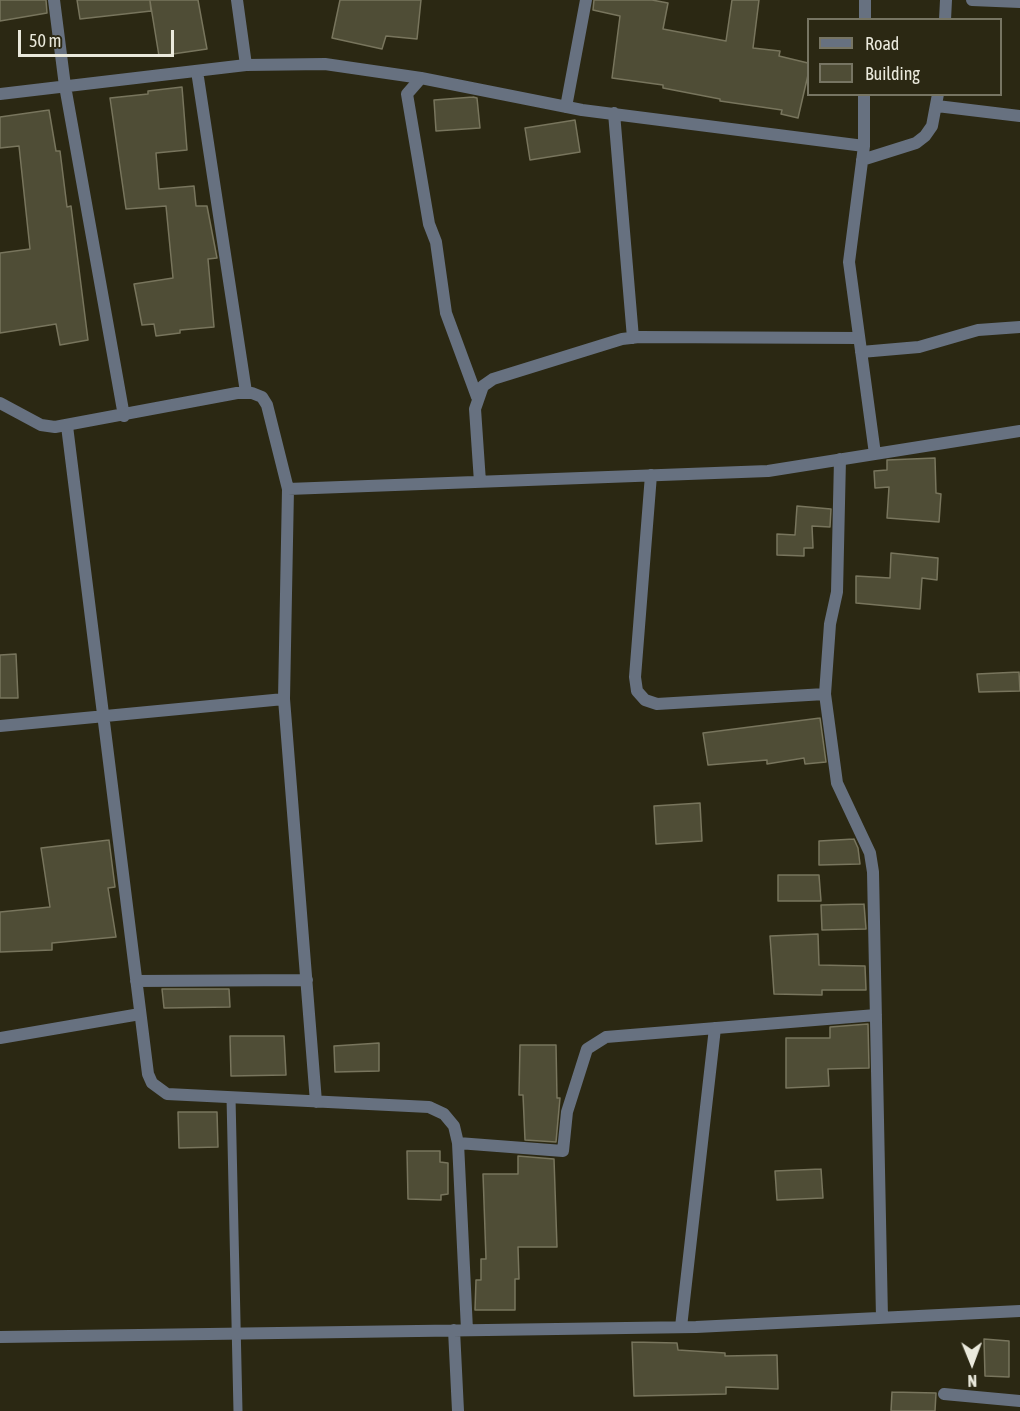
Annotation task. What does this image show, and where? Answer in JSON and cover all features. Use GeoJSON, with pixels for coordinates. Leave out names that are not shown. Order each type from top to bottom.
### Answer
{"type":"FeatureCollection","features":[{"type":"Feature","properties":{"kind":"street"},"geometry":{"type":"LineString","coordinates":[[54,0],[65,86],[124,416]]}},
{"type":"Feature","properties":{"kind":"street"},"geometry":{"type":"LineString","coordinates":[[237,0],[246,65]]}},
{"type":"Feature","properties":{"kind":"street"},"geometry":{"type":"LineString","coordinates":[[566,106],[586,0]]}},
{"type":"Feature","properties":{"kind":"street"},"geometry":{"type":"LineString","coordinates":[[865,0],[865,18]]}},
{"type":"Feature","properties":{"kind":"street"},"geometry":{"type":"LineString","coordinates":[[945,18],[946,0]]}},
{"type":"Feature","properties":{"kind":"street"},"geometry":{"type":"LineString","coordinates":[[972,0],[1020,2]]}},
{"type":"Feature","properties":{"kind":"street"},"geometry":{"type":"LineString","coordinates":[[0,94],[246,65],[325,64],[421,78],[566,106],[864,146]]}},
{"type":"Feature","properties":{"kind":"street"},"geometry":{"type":"LineString","coordinates":[[197,70],[246,393]]}},
{"type":"Feature","properties":{"kind":"street"},"geometry":{"type":"LineString","coordinates":[[421,78],[407,94],[429,224],[436,242],[446,313],[477,397]]}},
{"type":"Feature","properties":{"kind":"street"},"geometry":{"type":"LineString","coordinates":[[864,96],[864,146],[849,262],[875,454]]}},
{"type":"Feature","properties":{"kind":"street"},"geometry":{"type":"LineString","coordinates":[[862,160],[916,143],[932,126],[938,100],[1020,116]]}},
{"type":"Feature","properties":{"kind":"street"},"geometry":{"type":"LineString","coordinates":[[614,113],[633,338]]}},
{"type":"Feature","properties":{"kind":"street"},"geometry":{"type":"LineString","coordinates":[[861,352],[919,347],[978,330],[1020,327]]}},
{"type":"Feature","properties":{"kind":"street"},"geometry":{"type":"LineString","coordinates":[[480,482],[475,408],[477,397],[483,386],[493,379],[633,338],[859,338]]}},
{"type":"Feature","properties":{"kind":"street"},"geometry":{"type":"LineString","coordinates":[[0,403],[41,425],[67,426],[246,393],[262,397],[267,405],[288,489],[284,699],[316,1102]]}},
{"type":"Feature","properties":{"kind":"street"},"geometry":{"type":"LineString","coordinates":[[67,426],[148,1074],[158,1090],[167,1094],[429,1107],[444,1114],[454,1126],[458,1143],[467,1330]]}},
{"type":"Feature","properties":{"kind":"street"},"geometry":{"type":"LineString","coordinates":[[288,489],[768,471],[1020,430]]}},
{"type":"Feature","properties":{"kind":"street"},"geometry":{"type":"LineString","coordinates":[[840,459],[837,592],[830,624],[825,694],[837,783],[870,852],[873,872],[882,1318]]}},
{"type":"Feature","properties":{"kind":"street"},"geometry":{"type":"LineString","coordinates":[[651,475],[635,677],[637,691],[645,700],[657,704],[825,694]]}},
{"type":"Feature","properties":{"kind":"street"},"geometry":{"type":"LineString","coordinates":[[0,726],[284,699]]}},
{"type":"Feature","properties":{"kind":"street"},"geometry":{"type":"LineString","coordinates":[[136,981],[307,980]]}},
{"type":"Feature","properties":{"kind":"street"},"geometry":{"type":"LineString","coordinates":[[0,1038],[140,1014]]}},
{"type":"Feature","properties":{"kind":"street"},"geometry":{"type":"LineString","coordinates":[[458,1143],[562,1151],[571,1101],[587,1049],[596,1041],[606,1037],[876,1015]]}},
{"type":"Feature","properties":{"kind":"street"},"geometry":{"type":"LineString","coordinates":[[681,1327],[715,1028]]}},
{"type":"Feature","properties":{"kind":"street"},"geometry":{"type":"LineString","coordinates":[[0,1337],[681,1327],[1020,1311]]}},
{"type":"Feature","properties":{"kind":"street"},"geometry":{"type":"LineString","coordinates":[[454,1330],[458,1411]]}},
{"type":"Feature","properties":{"kind":"street"},"geometry":{"type":"LineString","coordinates":[[944,1394],[1020,1401]]}},
{"type":"Feature","properties":{"kind":"lane"},"geometry":{"type":"LineString","coordinates":[[231,1097],[238,1411]]}},
{"type":"Feature","properties":{"kind":"building"},"geometry":{"type":"Polygon","coordinates":[[[0,0],[46,0],[47,13],[0,21],[0,0]]]}},
{"type":"Feature","properties":{"kind":"building"},"geometry":{"type":"Polygon","coordinates":[[[77,0],[198,0],[207,49],[159,56],[150,1],[151,11],[80,19],[77,0]]]}},
{"type":"Feature","properties":{"kind":"building"},"geometry":{"type":"Polygon","coordinates":[[[340,0],[421,0],[417,39],[386,36],[382,49],[332,38],[340,0]]]}},
{"type":"Feature","properties":{"kind":"building"},"geometry":{"type":"Polygon","coordinates":[[[594,0],[652,0],[668,3],[663,29],[726,41],[732,0],[759,0],[753,48],[780,51],[779,56],[807,63],[807,79],[798,118],[781,114],[782,110],[720,101],[720,99],[663,88],[663,85],[612,78],[620,16],[593,10],[594,0]]]}},
{"type":"Feature","properties":{"kind":"building"},"geometry":{"type":"Polygon","coordinates":[[[182,87],[187,150],[156,153],[159,189],[194,186],[196,206],[207,206],[217,258],[208,259],[214,327],[180,330],[180,333],[156,336],[154,324],[142,325],[134,284],[173,278],[166,206],[126,209],[110,98],[182,87]]]}},
{"type":"Feature","properties":{"kind":"building"},"geometry":{"type":"Polygon","coordinates":[[[477,98],[480,128],[436,131],[434,100],[477,98]]]}},
{"type":"Feature","properties":{"kind":"building"},"geometry":{"type":"Polygon","coordinates":[[[49,110],[56,151],[60,151],[67,207],[71,206],[88,340],[60,345],[56,324],[0,333],[0,253],[30,249],[19,146],[0,148],[0,117],[49,110]]]}},
{"type":"Feature","properties":{"kind":"building"},"geometry":{"type":"Polygon","coordinates":[[[575,120],[580,152],[530,160],[525,128],[575,120]]]}},
{"type":"Feature","properties":{"kind":"building"},"geometry":{"type":"Polygon","coordinates":[[[935,458],[936,493],[941,494],[939,522],[887,518],[889,487],[875,488],[874,471],[887,470],[887,460],[935,458]]]}},
{"type":"Feature","properties":{"kind":"building"},"geometry":{"type":"Polygon","coordinates":[[[797,506],[831,509],[830,527],[812,526],[813,548],[804,548],[804,556],[777,555],[777,534],[795,535],[797,506]]]}},
{"type":"Feature","properties":{"kind":"building"},"geometry":{"type":"Polygon","coordinates":[[[891,553],[938,558],[937,580],[922,578],[920,609],[856,603],[856,576],[890,578],[891,553]]]}},
{"type":"Feature","properties":{"kind":"building"},"geometry":{"type":"Polygon","coordinates":[[[16,654],[18,698],[0,698],[0,655],[16,654]]]}},
{"type":"Feature","properties":{"kind":"building"},"geometry":{"type":"Polygon","coordinates":[[[1019,672],[1020,691],[979,692],[977,674],[1019,672]]]}},
{"type":"Feature","properties":{"kind":"building"},"geometry":{"type":"Polygon","coordinates":[[[820,718],[826,762],[805,764],[804,758],[767,764],[767,760],[708,765],[703,733],[820,718]]]}},
{"type":"Feature","properties":{"kind":"building"},"geometry":{"type":"Polygon","coordinates":[[[700,803],[702,841],[656,844],[654,806],[700,803]]]}},
{"type":"Feature","properties":{"kind":"building"},"geometry":{"type":"Polygon","coordinates":[[[854,839],[860,864],[819,865],[819,841],[854,839]]]}},
{"type":"Feature","properties":{"kind":"building"},"geometry":{"type":"Polygon","coordinates":[[[109,840],[115,887],[108,888],[116,937],[52,943],[52,950],[0,952],[0,912],[50,907],[41,848],[109,840]]]}},
{"type":"Feature","properties":{"kind":"building"},"geometry":{"type":"Polygon","coordinates":[[[778,875],[819,875],[821,901],[778,901],[778,875]]]}},
{"type":"Feature","properties":{"kind":"building"},"geometry":{"type":"Polygon","coordinates":[[[864,904],[866,929],[822,930],[821,905],[864,904]]]}},
{"type":"Feature","properties":{"kind":"building"},"geometry":{"type":"Polygon","coordinates":[[[818,934],[819,965],[865,966],[866,990],[822,990],[822,995],[774,994],[770,936],[818,934]]]}},
{"type":"Feature","properties":{"kind":"building"},"geometry":{"type":"Polygon","coordinates":[[[162,989],[229,989],[230,1007],[164,1008],[162,989]]]}},
{"type":"Feature","properties":{"kind":"building"},"geometry":{"type":"Polygon","coordinates":[[[868,1024],[869,1068],[828,1069],[829,1086],[786,1088],[786,1038],[830,1038],[830,1027],[868,1024]]]}},
{"type":"Feature","properties":{"kind":"building"},"geometry":{"type":"Polygon","coordinates":[[[230,1036],[284,1036],[286,1075],[231,1076],[230,1036]]]}},
{"type":"Feature","properties":{"kind":"building"},"geometry":{"type":"Polygon","coordinates":[[[379,1043],[379,1071],[335,1072],[334,1046],[379,1043]]]}},
{"type":"Feature","properties":{"kind":"building"},"geometry":{"type":"Polygon","coordinates":[[[520,1045],[556,1045],[557,1098],[560,1098],[556,1142],[525,1140],[523,1095],[519,1095],[520,1045]]]}},
{"type":"Feature","properties":{"kind":"building"},"geometry":{"type":"Polygon","coordinates":[[[178,1112],[217,1112],[218,1147],[179,1148],[178,1112]]]}},
{"type":"Feature","properties":{"kind":"building"},"geometry":{"type":"Polygon","coordinates":[[[407,1151],[440,1151],[440,1162],[448,1163],[448,1194],[441,1195],[441,1200],[408,1199],[407,1151]]]}},
{"type":"Feature","properties":{"kind":"building"},"geometry":{"type":"Polygon","coordinates":[[[518,1156],[554,1159],[557,1247],[518,1247],[519,1279],[515,1279],[515,1310],[475,1310],[476,1280],[481,1280],[481,1259],[486,1259],[483,1174],[518,1174],[518,1156]]]}},
{"type":"Feature","properties":{"kind":"building"},"geometry":{"type":"Polygon","coordinates":[[[821,1169],[823,1198],[777,1200],[775,1171],[821,1169]]]}},
{"type":"Feature","properties":{"kind":"building"},"geometry":{"type":"Polygon","coordinates":[[[984,1339],[1009,1341],[1009,1377],[985,1376],[984,1339]]]}},
{"type":"Feature","properties":{"kind":"building"},"geometry":{"type":"Polygon","coordinates":[[[632,1342],[677,1343],[678,1350],[725,1353],[725,1356],[777,1355],[778,1389],[726,1387],[726,1394],[634,1396],[632,1342]]]}},
{"type":"Feature","properties":{"kind":"building"},"geometry":{"type":"Polygon","coordinates":[[[892,1392],[936,1393],[935,1411],[891,1411],[892,1392]]]}}]}
